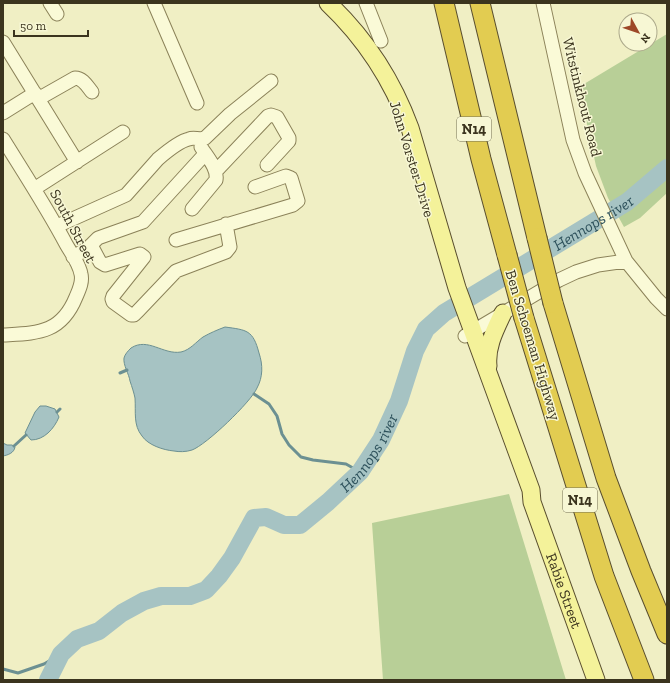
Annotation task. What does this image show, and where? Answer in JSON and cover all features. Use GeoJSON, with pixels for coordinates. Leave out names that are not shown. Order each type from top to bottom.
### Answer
{"type":"FeatureCollection","features":[{"type":"Feature","properties":{"kind":"highway","name":"Ben Schoeman Highway"},"geometry":{"type":"LineString","coordinates":[[444,3],[481,159],[524,318],[604,576],[644,680]]}},
{"type":"Feature","properties":{"kind":"highway","name":"Ben Schoeman Highway"},"geometry":{"type":"LineString","coordinates":[[480,3],[553,303],[606,478],[641,571],[667,634]]}},
{"type":"Feature","properties":{"kind":"main road","name":"John Vorster Drive"},"geometry":{"type":"LineString","coordinates":[[321,3],[350,32],[364,49],[381,75],[399,109],[453,289],[466,327]]}},
{"type":"Feature","properties":{"kind":"main road","name":"John Vorster Drive"},"geometry":{"type":"LineString","coordinates":[[328,3],[353,28],[367,46],[393,87],[410,128],[453,289]]}},
{"type":"Feature","properties":{"kind":"main road"},"geometry":{"type":"LineString","coordinates":[[490,379],[488,361],[489,348],[503,313]]}},
{"type":"Feature","properties":{"kind":"main road","name":"Rabie Street"},"geometry":{"type":"LineString","coordinates":[[466,327],[490,379],[531,490],[532,502]]}},
{"type":"Feature","properties":{"kind":"main road","name":"Rabie Street"},"geometry":{"type":"LineString","coordinates":[[466,327],[491,411],[526,492],[532,502],[596,680]]}},
{"type":"Feature","properties":{"kind":"street"},"geometry":{"type":"LineString","coordinates":[[154,3],[197,103]]}},
{"type":"Feature","properties":{"kind":"street"},"geometry":{"type":"LineString","coordinates":[[366,3],[382,41]]}},
{"type":"Feature","properties":{"kind":"street","name":"Witstinkhout Road"},"geometry":{"type":"LineString","coordinates":[[543,3],[573,140],[578,156],[599,205],[626,261],[656,298],[667,309]]}},
{"type":"Feature","properties":{"kind":"street"},"geometry":{"type":"LineString","coordinates":[[3,42],[77,162]]}},
{"type":"Feature","properties":{"kind":"street"},"geometry":{"type":"LineString","coordinates":[[3,113],[75,78],[79,78],[92,92]]}},
{"type":"Feature","properties":{"kind":"street"},"geometry":{"type":"LineString","coordinates":[[57,226],[126,194],[164,153],[188,139],[205,138],[230,114],[271,81]]}},
{"type":"Feature","properties":{"kind":"street"},"geometry":{"type":"LineString","coordinates":[[216,171],[268,116],[271,115],[277,117],[289,140],[267,165]]}},
{"type":"Feature","properties":{"kind":"street"},"geometry":{"type":"LineString","coordinates":[[34,189],[123,132]]}},
{"type":"Feature","properties":{"kind":"street","name":"South Street"},"geometry":{"type":"LineString","coordinates":[[3,139],[57,226],[81,273],[80,286],[74,302],[58,324],[40,332],[3,336]]}},
{"type":"Feature","properties":{"kind":"street"},"geometry":{"type":"LineString","coordinates":[[192,209],[216,180],[216,171],[196,139]]}},
{"type":"Feature","properties":{"kind":"street"},"geometry":{"type":"LineString","coordinates":[[73,256],[91,245],[98,238],[143,222],[205,154]]}},
{"type":"Feature","properties":{"kind":"street"},"geometry":{"type":"LineString","coordinates":[[176,240],[226,224],[293,206],[298,201],[291,178],[289,176],[255,187]]}},
{"type":"Feature","properties":{"kind":"street"},"geometry":{"type":"LineString","coordinates":[[91,245],[100,262],[105,265],[140,254],[144,257],[112,299],[113,302],[131,315],[134,315],[176,271],[226,252],[230,247],[226,224]]}},
{"type":"Feature","properties":{"kind":"street"},"geometry":{"type":"LineString","coordinates":[[466,327],[503,313],[559,280],[576,272],[598,265],[626,261]]}},
{"type":"Feature","properties":{"kind":"green space"},"geometry":{"type":"Polygon","coordinates":[[[667,34],[667,193],[640,218],[624,227],[608,198],[596,166],[579,87],[637,52],[658,52],[658,39],[667,34]]]}},
{"type":"Feature","properties":{"kind":"green space"},"geometry":{"type":"Polygon","coordinates":[[[509,494],[566,680],[383,680],[372,523],[509,494]]]}},
{"type":"Feature","properties":{"kind":"water"},"geometry":{"type":"Polygon","coordinates":[[[225,327],[248,332],[257,345],[262,371],[259,384],[253,394],[217,432],[192,450],[178,452],[161,448],[148,442],[139,432],[136,423],[135,398],[124,361],[126,354],[131,348],[143,344],[168,351],[181,352],[190,348],[203,337],[225,327]]]}},
{"type":"Feature","properties":{"kind":"water"},"geometry":{"type":"Polygon","coordinates":[[[40,406],[55,409],[59,417],[48,433],[36,440],[31,440],[25,433],[35,412],[40,406]]]}},
{"type":"Feature","properties":{"kind":"water"},"geometry":{"type":"Polygon","coordinates":[[[3,443],[15,447],[12,452],[3,456],[3,443]]]}},
{"type":"Feature","properties":{"kind":"waterway","name":"Hennops river"},"geometry":{"type":"LineString","coordinates":[[48,680],[61,654],[77,639],[99,631],[122,613],[144,601],[161,596],[190,596],[206,590],[219,576],[232,558],[254,518],[266,517],[284,525],[300,525],[328,502],[360,472],[381,440],[399,401],[415,351],[426,329],[444,313],[627,202],[667,168]]}},
{"type":"Feature","properties":{"kind":"waterway"},"geometry":{"type":"LineString","coordinates":[[120,373],[127,370]]}},
{"type":"Feature","properties":{"kind":"waterway"},"geometry":{"type":"LineString","coordinates":[[254,394],[269,404],[277,416],[282,434],[289,445],[301,457],[346,464],[360,472]]}},
{"type":"Feature","properties":{"kind":"waterway"},"geometry":{"type":"LineString","coordinates":[[57,412],[60,409]]}},
{"type":"Feature","properties":{"kind":"waterway"},"geometry":{"type":"LineString","coordinates":[[14,446],[26,435]]}},
{"type":"Feature","properties":{"kind":"waterway"},"geometry":{"type":"LineString","coordinates":[[3,669],[18,673],[44,664],[61,654]]}}]}
